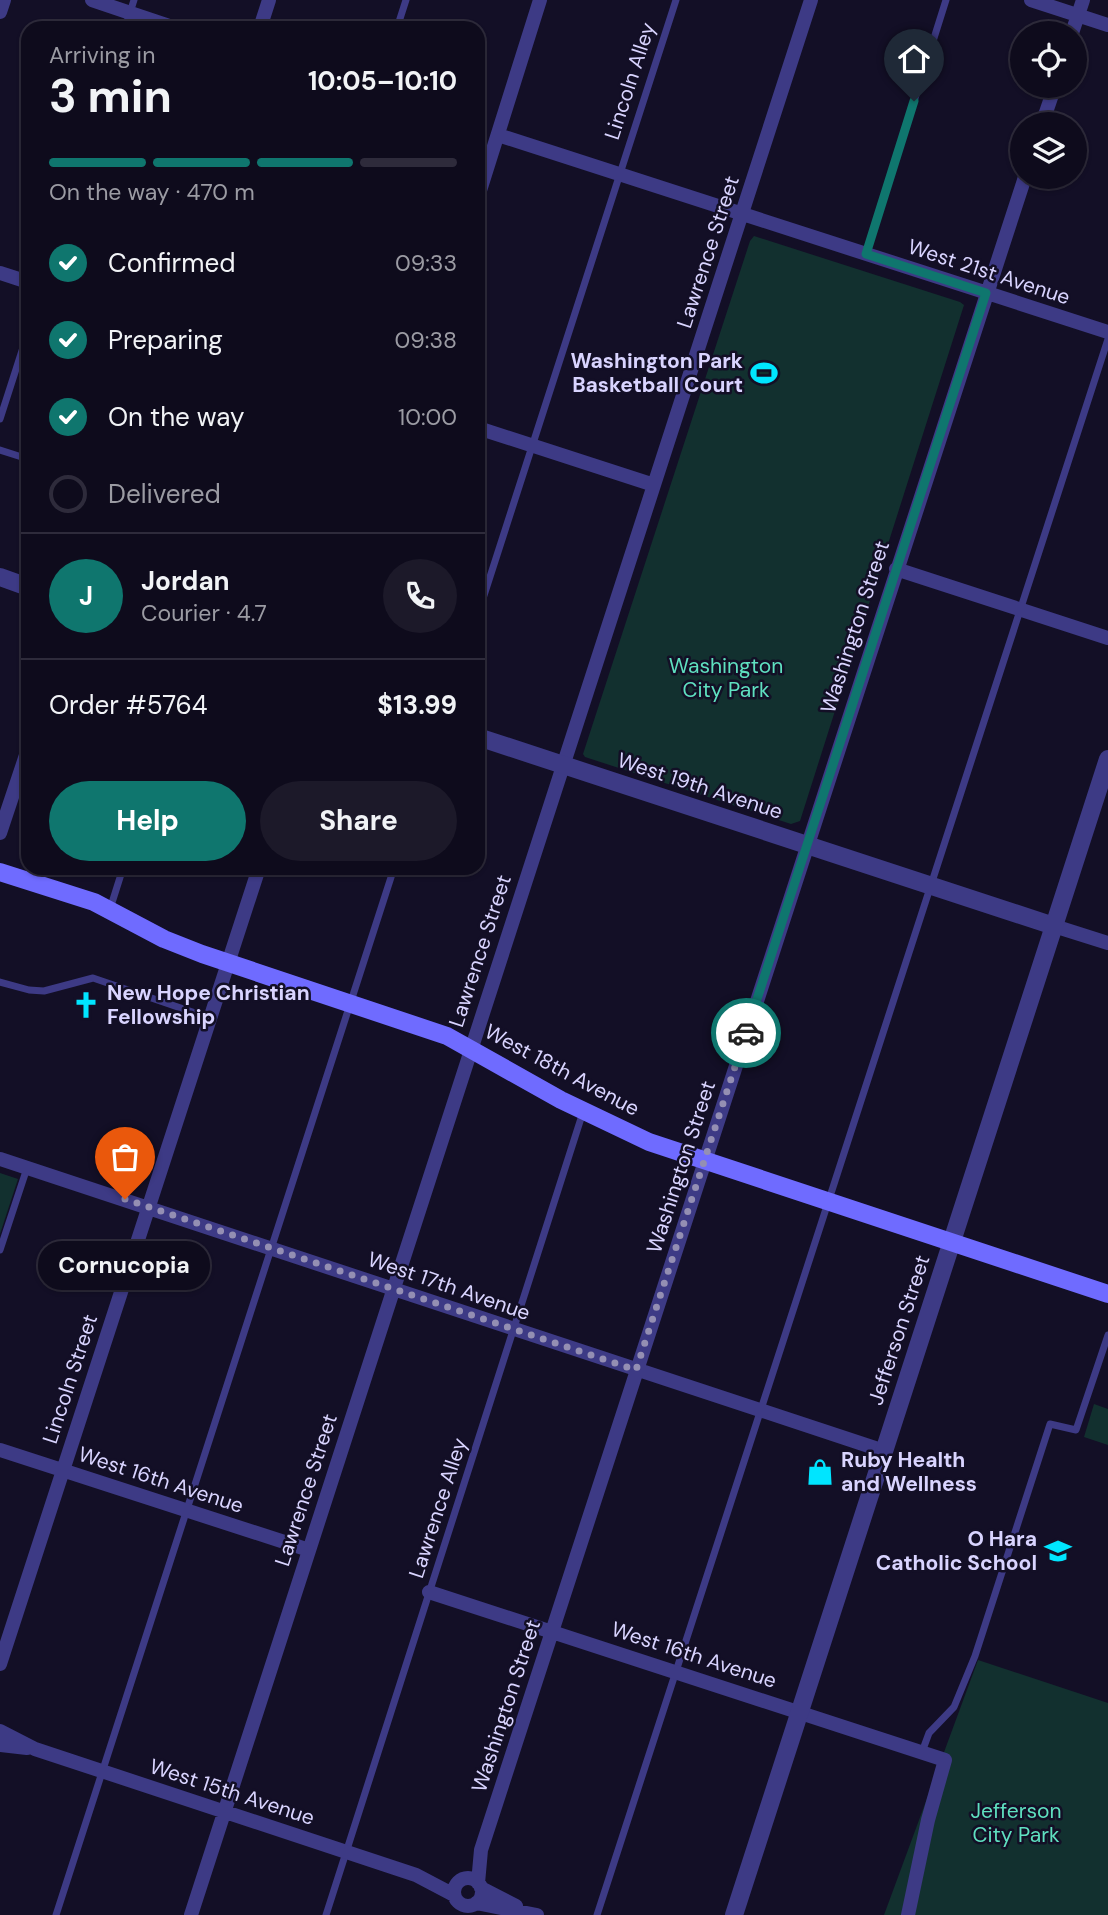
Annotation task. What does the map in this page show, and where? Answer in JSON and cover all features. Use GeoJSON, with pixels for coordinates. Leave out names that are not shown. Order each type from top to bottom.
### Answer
{"type":"FeatureCollection","features":[{"type":"Feature","properties":{"kind":"main road","name":"West 18th Avenue"},"geometry":{"type":"LineString","coordinates":[[0,872],[110,909],[174,943],[228,963],[424,1027],[471,1047],[583,1111],[649,1142],[1108,1294]]}},
{"type":"Feature","properties":{"kind":"street"},"geometry":{"type":"LineString","coordinates":[[0,12],[4,0]]}},
{"type":"Feature","properties":{"kind":"street"},"geometry":{"type":"LineString","coordinates":[[92,0],[132,6],[161,21]]}},
{"type":"Feature","properties":{"kind":"street"},"geometry":{"type":"LineString","coordinates":[[262,21],[269,0]]}},
{"type":"Feature","properties":{"kind":"street"},"geometry":{"type":"LineString","coordinates":[[485,175],[540,0]]}},
{"type":"Feature","properties":{"kind":"street","name":"Lawrence Street"},"geometry":{"type":"LineString","coordinates":[[191,1915],[811,0]]}},
{"type":"Feature","properties":{"kind":"street"},"geometry":{"type":"LineString","coordinates":[[1031,0],[1108,25]]}},
{"type":"Feature","properties":{"kind":"street"},"geometry":{"type":"LineString","coordinates":[[1076,21],[1083,0]]}},
{"type":"Feature","properties":{"kind":"street","name":"West 21st Avenue"},"geometry":{"type":"LineString","coordinates":[[498,135],[1108,332]]}},
{"type":"Feature","properties":{"kind":"street","name":"Washington Street"},"geometry":{"type":"LineString","coordinates":[[454,1915],[458,1889],[481,1850],[1021,189]]}},
{"type":"Feature","properties":{"kind":"street"},"geometry":{"type":"LineString","coordinates":[[0,273],[21,280]]}},
{"type":"Feature","properties":{"kind":"street"},"geometry":{"type":"LineString","coordinates":[[485,430],[654,485]]}},
{"type":"Feature","properties":{"kind":"street"},"geometry":{"type":"LineString","coordinates":[[896,569],[1108,638]]}},
{"type":"Feature","properties":{"kind":"street"},"geometry":{"type":"LineString","coordinates":[[0,578],[21,584]]}},
{"type":"Feature","properties":{"kind":"street","name":"West 19th Avenue"},"geometry":{"type":"LineString","coordinates":[[485,739],[1108,943]]}},
{"type":"Feature","properties":{"kind":"street","name":"Jefferson Street"},"geometry":{"type":"LineString","coordinates":[[734,1915],[1108,759]]}},
{"type":"Feature","properties":{"kind":"street"},"geometry":{"type":"LineString","coordinates":[[0,833],[21,770]]}},
{"type":"Feature","properties":{"kind":"street","name":"Lincoln Street"},"geometry":{"type":"LineString","coordinates":[[0,1664],[257,875]]}},
{"type":"Feature","properties":{"kind":"street","name":"West 17th Avenue"},"geometry":{"type":"LineString","coordinates":[[0,1159],[884,1451]]}},
{"type":"Feature","properties":{"kind":"street","name":"West 16th Avenue"},"geometry":{"type":"LineString","coordinates":[[0,1450],[309,1550]]}},
{"type":"Feature","properties":{"kind":"street","name":"West 16th Avenue"},"geometry":{"type":"LineString","coordinates":[[429,1592],[945,1760],[928,1820],[908,1915]]}},
{"type":"Feature","properties":{"kind":"street","name":"West 15th Avenue"},"geometry":{"type":"LineString","coordinates":[[0,1731],[35,1749],[458,1889]]}},
{"type":"Feature","properties":{"kind":"street","name":"West 15th Avenue"},"geometry":{"type":"LineString","coordinates":[[0,1745],[35,1749]]}},
{"type":"Feature","properties":{"kind":"street","name":"Washington Street"},"geometry":{"type":"LineString","coordinates":[[480,1885],[481,1850]]}},
{"type":"Feature","properties":{"kind":"street"},"geometry":{"type":"LineString","coordinates":[[471,1879],[532,1913],[461,1905],[458,1889],[471,1879]]}},
{"type":"Feature","properties":{"kind":"street"},"geometry":{"type":"LineString","coordinates":[[471,1908],[482,1895],[480,1885]]}},
{"type":"Feature","properties":{"kind":"lane"},"geometry":{"type":"LineString","coordinates":[[399,21],[406,0]]}},
{"type":"Feature","properties":{"kind":"lane","name":"Lincoln Alley"},"geometry":{"type":"LineString","coordinates":[[485,593],[618,173],[676,0]]}},
{"type":"Feature","properties":{"kind":"lane"},"geometry":{"type":"LineString","coordinates":[[866,254],[946,0]]}},
{"type":"Feature","properties":{"kind":"lane"},"geometry":{"type":"LineString","coordinates":[[597,1915],[1108,339]]}},
{"type":"Feature","properties":{"kind":"lane"},"geometry":{"type":"LineString","coordinates":[[0,419],[21,354]]}},
{"type":"Feature","properties":{"kind":"lane"},"geometry":{"type":"LineString","coordinates":[[0,450],[21,457]]}},
{"type":"Feature","properties":{"kind":"lane"},"geometry":{"type":"LineString","coordinates":[[110,909],[121,875]]}},
{"type":"Feature","properties":{"kind":"lane"},"geometry":{"type":"LineString","coordinates":[[56,1915],[392,875]]}},
{"type":"Feature","properties":{"kind":"lane"},"geometry":{"type":"LineString","coordinates":[[0,982],[44,991],[93,978],[210,1018]]}},
{"type":"Feature","properties":{"kind":"lane","name":"Lawrence Alley"},"geometry":{"type":"LineString","coordinates":[[326,1915],[583,1111]]}},
{"type":"Feature","properties":{"kind":"lane"},"geometry":{"type":"LineString","coordinates":[[0,1250],[27,1168]]}},
{"type":"Feature","properties":{"kind":"lane"},"geometry":{"type":"LineString","coordinates":[[922,1752],[929,1733],[954,1707],[975,1656],[1050,1424],[1076,1430],[1108,1335]]}},
{"type":"Feature","properties":{"kind":"green space","name":"Washington City Park"},"geometry":{"type":"Polygon","coordinates":[[[754,236],[964,305],[800,821],[791,824],[585,757],[583,754],[750,241],[754,236]]]}},
{"type":"Feature","properties":{"kind":"green space"},"geometry":{"type":"Polygon","coordinates":[[[0,1173],[18,1179],[0,1234],[0,1173]]]}},
{"type":"Feature","properties":{"kind":"green space"},"geometry":{"type":"Polygon","coordinates":[[[1094,1404],[1108,1409],[1108,1445],[1084,1437],[1094,1404]]]}},
{"type":"Feature","properties":{"kind":"green space","name":"Jefferson City Park"},"geometry":{"type":"Polygon","coordinates":[[[978,1660],[1108,1703],[1108,1915],[884,1915],[978,1660]]]}},
{"type":"Feature","properties":{"kind":"way so far"},"geometry":{"type":"LineString","coordinates":[[125,1199],[636,1370],[746,1033]]}},
{"type":"Feature","properties":{"kind":"place","name":"Washington Park Basketball Court"},"geometry":{"type":"Point","coordinates":[764,373]}},
{"type":"Feature","properties":{"kind":"place","name":"New Hope Christian Fellowship"},"geometry":{"type":"Point","coordinates":[86,1005]}},
{"type":"Feature","properties":{"kind":"place","name":"Cornucopia"},"geometry":{"type":"Point","coordinates":[125,1199]}},
{"type":"Feature","properties":{"kind":"place","name":"Ruby Health and Wellness"},"geometry":{"type":"Point","coordinates":[820,1472]}},
{"type":"Feature","properties":{"kind":"place","name":"O Hara Catholic School"},"geometry":{"type":"Point","coordinates":[1058,1551]}},
{"type":"Feature","properties":{"kind":"route"},"geometry":{"type":"LineString","coordinates":[[746,1033],[986,293],[866,254],[914,101]]}}]}
